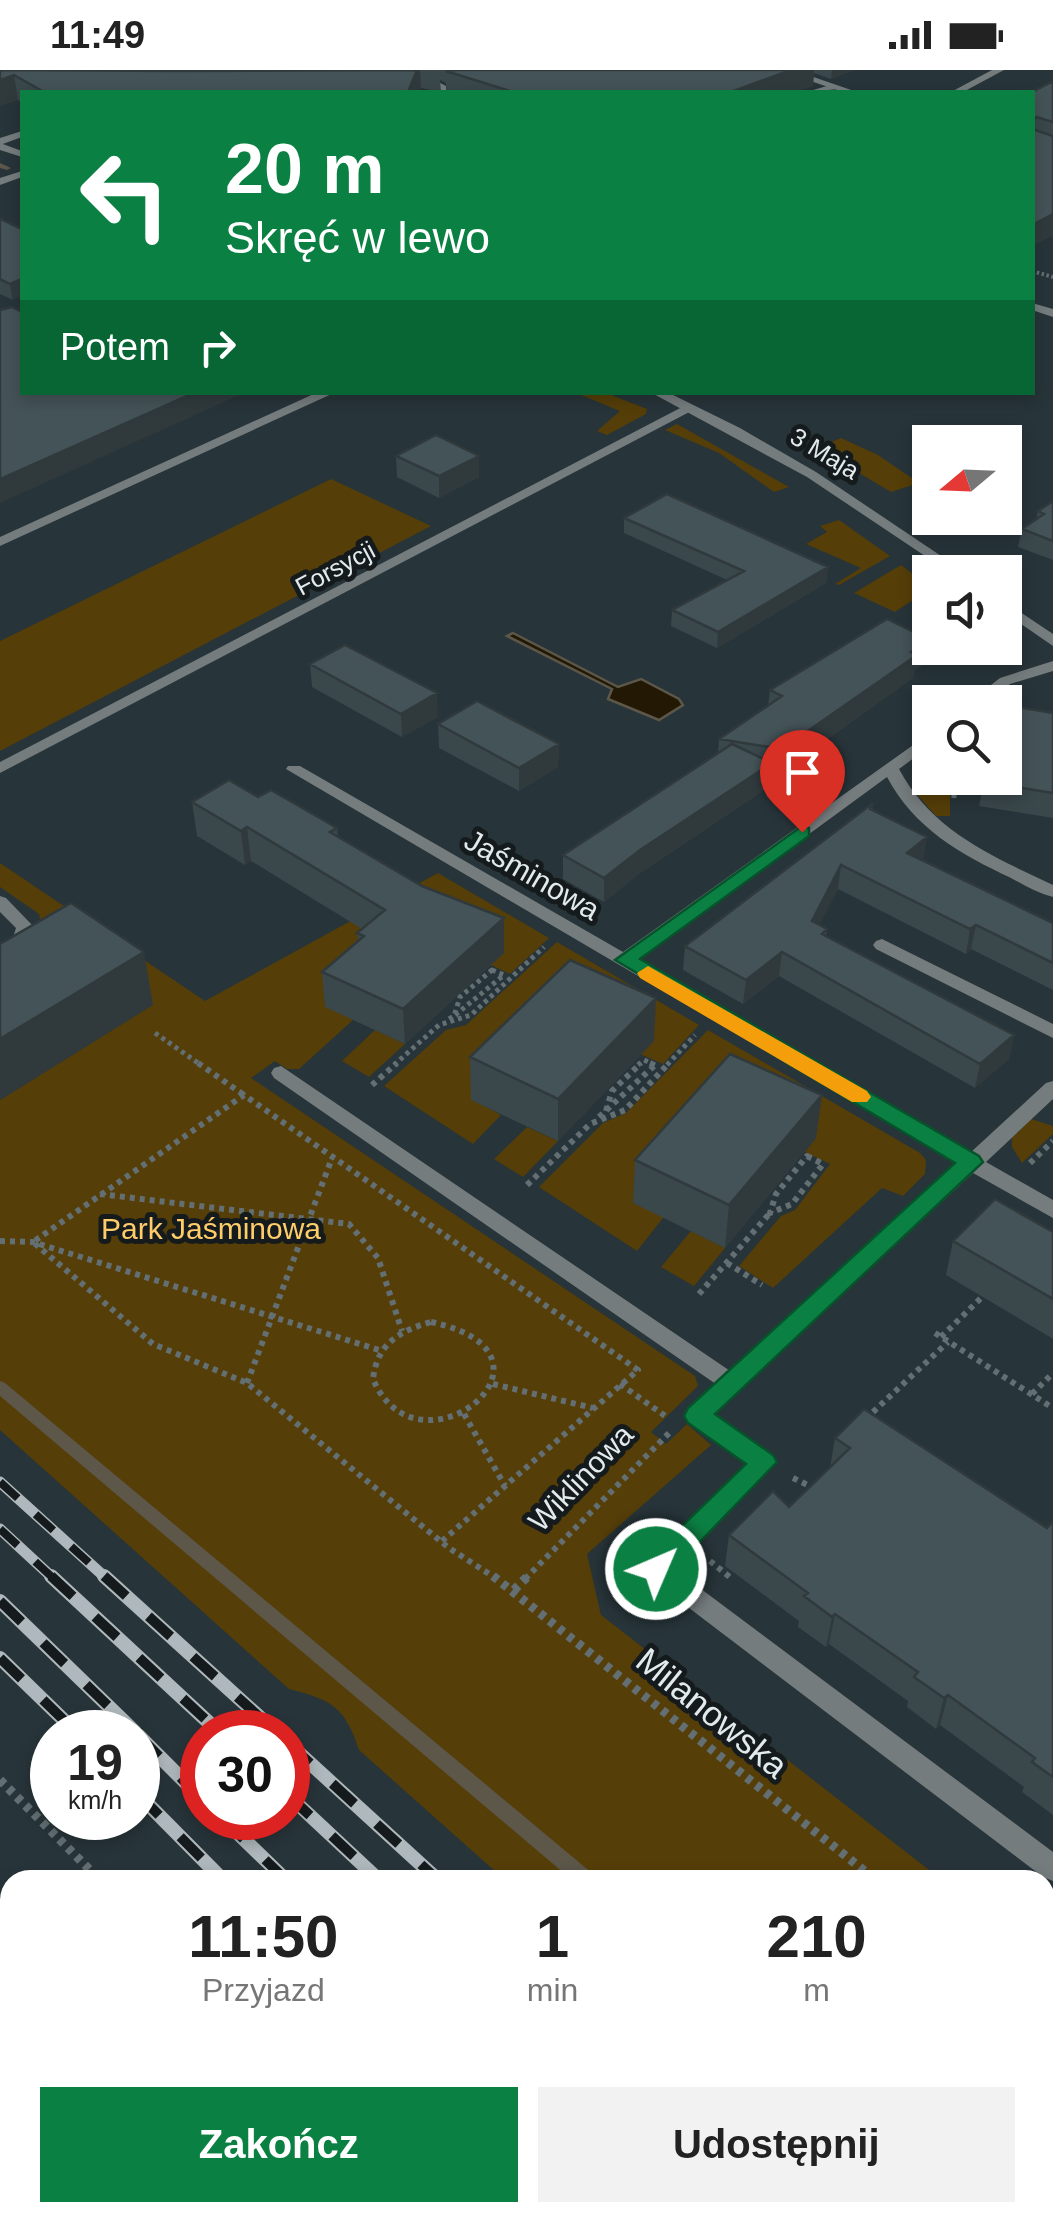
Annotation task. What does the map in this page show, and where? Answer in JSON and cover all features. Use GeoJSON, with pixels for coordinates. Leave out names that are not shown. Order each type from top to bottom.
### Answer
{"type":"FeatureCollection","features":[{"type":"Feature","properties":{"kind":"street"},"geometry":{"type":"LineString","coordinates":[[410,70],[448,90]]}},
{"type":"Feature","properties":{"kind":"street"},"geometry":{"type":"LineString","coordinates":[[783,70],[845,90]]}},
{"type":"Feature","properties":{"kind":"street"},"geometry":{"type":"LineString","coordinates":[[960,90],[999,70]]}},
{"type":"Feature","properties":{"kind":"street"},"geometry":{"type":"LineString","coordinates":[[824,90],[834,87]]}},
{"type":"Feature","properties":{"kind":"street"},"geometry":{"type":"LineString","coordinates":[[0,542],[323,395]]}},
{"type":"Feature","properties":{"kind":"street","name":"3 Maja"},"geometry":{"type":"LineString","coordinates":[[663,395],[826,481],[933,555]]}},
{"type":"Feature","properties":{"kind":"street","name":"Forsycji"},"geometry":{"type":"LineString","coordinates":[[0,768],[691,408]]}},
{"type":"Feature","properties":{"kind":"street"},"geometry":{"type":"LineString","coordinates":[[1022,618],[1053,641]]}},
{"type":"Feature","properties":{"kind":"street"},"geometry":{"type":"LineString","coordinates":[[1000,685],[1053,666]]}},
{"type":"Feature","properties":{"kind":"street"},"geometry":{"type":"LineString","coordinates":[[625,960],[912,752]]}},
{"type":"Feature","properties":{"kind":"street"},"geometry":{"type":"LineString","coordinates":[[890,768],[909,806],[936,832],[1053,892]]}},
{"type":"Feature","properties":{"kind":"street","name":"Jaśminowa"},"geometry":{"type":"LineString","coordinates":[[294,769],[1053,1210]]}},
{"type":"Feature","properties":{"kind":"street"},"geometry":{"type":"LineString","coordinates":[[0,902],[26,928],[20,947],[0,961]]}},
{"type":"Feature","properties":{"kind":"street"},"geometry":{"type":"LineString","coordinates":[[882,945],[1053,1032]]}},
{"type":"Feature","properties":{"kind":"street"},"geometry":{"type":"LineString","coordinates":[[281,1073],[732,1383]]}},
{"type":"Feature","properties":{"kind":"street"},"geometry":{"type":"LineString","coordinates":[[1053,1088],[697,1416],[764,1462],[656,1569],[1053,1868]]}},
{"type":"Feature","properties":{"kind":"path"},"geometry":{"type":"LineString","coordinates":[[439,1024],[471,1015],[544,946]]}},
{"type":"Feature","properties":{"kind":"path"},"geometry":{"type":"LineString","coordinates":[[372,1085],[439,1024],[454,1016],[468,1008],[504,975],[492,970],[460,997],[454,1016]]}},
{"type":"Feature","properties":{"kind":"path"},"geometry":{"type":"LineString","coordinates":[[155,1033],[638,1370],[442,1541]]}},
{"type":"Feature","properties":{"kind":"path"},"geometry":{"type":"LineString","coordinates":[[590,1124],[625,1110],[696,1033]]}},
{"type":"Feature","properties":{"kind":"path"},"geometry":{"type":"LineString","coordinates":[[527,1184],[656,1065],[644,1060],[612,1092],[606,1111]]}},
{"type":"Feature","properties":{"kind":"path"},"geometry":{"type":"LineString","coordinates":[[33,1242],[244,1095]]}},
{"type":"Feature","properties":{"kind":"path"},"geometry":{"type":"LineString","coordinates":[[699,1294],[770,1213],[776,1194],[807,1156],[823,1164],[792,1204],[770,1213]]}},
{"type":"Feature","properties":{"kind":"path"},"geometry":{"type":"LineString","coordinates":[[247,1382],[332,1158]]}},
{"type":"Feature","properties":{"kind":"path"},"geometry":{"type":"LineString","coordinates":[[99,1194],[349,1224],[382,1262],[402,1331]]}},
{"type":"Feature","properties":{"kind":"path"},"geometry":{"type":"LineString","coordinates":[[0,1241],[33,1242],[379,1350]]}},
{"type":"Feature","properties":{"kind":"path","name":"Milanowska"},"geometry":{"type":"LineString","coordinates":[[33,1242],[153,1344],[247,1382],[442,1541],[514,1590],[864,1870]]}},
{"type":"Feature","properties":{"kind":"path"},"geometry":{"type":"LineString","coordinates":[[727,1263],[762,1285]]}},
{"type":"Feature","properties":{"kind":"path"},"geometry":{"type":"LineString","coordinates":[[873,1412],[982,1297]]}},
{"type":"Feature","properties":{"kind":"path"},"geometry":{"type":"LineString","coordinates":[[431,1322],[452,1324],[470,1330],[486,1342],[494,1357],[493,1384],[479,1404],[464,1414],[425,1420],[389,1406],[373,1379],[379,1350],[402,1331],[431,1322]]}},
{"type":"Feature","properties":{"kind":"path"},"geometry":{"type":"LineString","coordinates":[[942,1337],[1053,1408]]}},
{"type":"Feature","properties":{"kind":"path"},"geometry":{"type":"LineString","coordinates":[[1032,1394],[1053,1373]]}},
{"type":"Feature","properties":{"kind":"path"},"geometry":{"type":"LineString","coordinates":[[493,1384],[593,1408]]}},
{"type":"Feature","properties":{"kind":"path","name":"Wiklinowa"},"geometry":{"type":"LineString","coordinates":[[514,1590],[678,1425],[620,1384]]}},
{"type":"Feature","properties":{"kind":"path"},"geometry":{"type":"LineString","coordinates":[[464,1414],[505,1486]]}},
{"type":"Feature","properties":{"kind":"path"},"geometry":{"type":"LineString","coordinates":[[764,1462],[821,1492]]}},
{"type":"Feature","properties":{"kind":"path"},"geometry":{"type":"LineString","coordinates":[[0,1780],[90,1870]]}},
{"type":"Feature","properties":{"kind":"green space"},"geometry":{"type":"Polygon","coordinates":[[[581,395],[611,395],[647,409],[646,414],[607,435],[597,431],[620,411],[581,395]]]}},
{"type":"Feature","properties":{"kind":"green space"},"geometry":{"type":"Polygon","coordinates":[[[677,424],[789,487],[774,492],[719,453],[665,430],[677,424]]]}},
{"type":"Feature","properties":{"kind":"green space"},"geometry":{"type":"Polygon","coordinates":[[[841,438],[878,455],[912,478],[912,485],[891,492],[817,448],[841,438]]]}},
{"type":"Feature","properties":{"kind":"green space"},"geometry":{"type":"Polygon","coordinates":[[[331,479],[431,526],[0,751],[0,641],[331,479]]]}},
{"type":"Feature","properties":{"kind":"green space"},"geometry":{"type":"Polygon","coordinates":[[[839,520],[890,556],[839,585],[835,584],[861,568],[806,544],[827,532],[820,526],[839,520]]]}},
{"type":"Feature","properties":{"kind":"green space"},"geometry":{"type":"Polygon","coordinates":[[[901,565],[912,573],[912,601],[895,612],[854,593],[901,565]]]}},
{"type":"Feature","properties":{"kind":"green space"},"geometry":{"type":"Polygon","coordinates":[[[917,795],[950,795],[950,816],[936,816],[917,795]]]}},
{"type":"Feature","properties":{"kind":"green space","name":"Park Jaśminowa"},"geometry":{"type":"Polygon","coordinates":[[[0,863],[205,1001],[438,873],[549,938],[510,974],[491,965],[353,1020],[299,1069],[287,1069],[275,1061],[251,1078],[695,1376],[698,1386],[651,1432],[666,1444],[687,1424],[711,1445],[587,1554],[601,1615],[929,1870],[494,1870],[359,1750],[348,1724],[335,1708],[289,1689],[0,1430],[0,1100],[152,1005],[43,931],[39,914],[0,887],[0,863]]]}},
{"type":"Feature","properties":{"kind":"green space"},"geometry":{"type":"Polygon","coordinates":[[[557,942],[699,1025],[663,1064],[640,1054],[653,1040],[472,1099],[501,1115],[473,1144],[384,1086],[446,1030],[466,1025],[557,942]]]}},
{"type":"Feature","properties":{"kind":"green space"},"geometry":{"type":"Polygon","coordinates":[[[375,1030],[405,1044],[369,1077],[342,1061],[375,1030]]]}},
{"type":"Feature","properties":{"kind":"green space"},"geometry":{"type":"Polygon","coordinates":[[[708,1030],[926,1160],[925,1174],[903,1196],[882,1188],[773,1288],[739,1266],[781,1216],[795,1210],[830,1164],[805,1152],[816,1138],[663,1218],[637,1251],[539,1187],[603,1123],[626,1113],[708,1030]]]}},
{"type":"Feature","properties":{"kind":"green space"},"geometry":{"type":"Polygon","coordinates":[[[1031,1119],[1053,1126],[1053,1134],[1022,1163],[1012,1147],[1012,1138],[1031,1119]]]}},
{"type":"Feature","properties":{"kind":"green space"},"geometry":{"type":"Polygon","coordinates":[[[527,1127],[558,1141],[523,1177],[494,1159],[527,1127]]]}},
{"type":"Feature","properties":{"kind":"green space"},"geometry":{"type":"Polygon","coordinates":[[[691,1231],[725,1248],[694,1286],[661,1267],[691,1231]]]}},
{"type":"Feature","properties":{"kind":"shaded area"},"geometry":{"type":"Polygon","coordinates":[[[513,633],[618,687],[641,679],[683,705],[659,720],[608,699],[612,689],[507,636],[513,633]]]}},
{"type":"Feature","properties":{"kind":"building"},"geometry":{"type":"Polygon","coordinates":[[[0,70],[417,70],[409,90],[40,90],[14,75],[0,80],[0,70]]]}},
{"type":"Feature","properties":{"kind":"building"},"geometry":{"type":"Polygon","coordinates":[[[791,70],[736,90],[507,90],[446,71],[791,70]]]}},
{"type":"Feature","properties":{"kind":"building"},"geometry":{"type":"Polygon","coordinates":[[[1053,81],[1053,122],[1035,118],[1035,90],[1053,81]]]}},
{"type":"Feature","properties":{"kind":"building"},"geometry":{"type":"Polygon","coordinates":[[[1035,130],[1053,136],[1053,214],[1035,223],[1035,130]]]}},
{"type":"Feature","properties":{"kind":"building"},"geometry":{"type":"Polygon","coordinates":[[[0,219],[20,228],[20,280],[10,284],[0,279],[0,219]]]}},
{"type":"Feature","properties":{"kind":"building"},"geometry":{"type":"Polygon","coordinates":[[[12,307],[20,311],[20,395],[189,395],[0,479],[0,310],[12,307]]]}},
{"type":"Feature","properties":{"kind":"building"},"geometry":{"type":"Polygon","coordinates":[[[436,435],[479,456],[439,476],[396,456],[436,435]]]}},
{"type":"Feature","properties":{"kind":"building"},"geometry":{"type":"Polygon","coordinates":[[[667,494],[828,567],[718,632],[672,610],[744,571],[624,518],[667,494]]]}},
{"type":"Feature","properties":{"kind":"building"},"geometry":{"type":"Polygon","coordinates":[[[1053,501],[1053,541],[1022,529],[1044,514],[1038,511],[1053,501]]]}},
{"type":"Feature","properties":{"kind":"building"},"geometry":{"type":"Polygon","coordinates":[[[887,619],[912,631],[912,658],[782,749],[719,739],[782,696],[770,690],[887,619]]]}},
{"type":"Feature","properties":{"kind":"building"},"geometry":{"type":"Polygon","coordinates":[[[345,645],[437,693],[401,714],[310,664],[345,645]]]}},
{"type":"Feature","properties":{"kind":"building"},"geometry":{"type":"Polygon","coordinates":[[[477,701],[559,744],[519,768],[438,724],[477,701]]]}},
{"type":"Feature","properties":{"kind":"building"},"geometry":{"type":"Polygon","coordinates":[[[1022,708],[1053,713],[1053,793],[1022,788],[1022,708]]]}},
{"type":"Feature","properties":{"kind":"building"},"geometry":{"type":"Polygon","coordinates":[[[732,744],[772,763],[604,878],[563,855],[732,744]]]}},
{"type":"Feature","properties":{"kind":"building"},"geometry":{"type":"Polygon","coordinates":[[[229,780],[258,797],[271,790],[337,828],[330,832],[422,886],[504,918],[403,1009],[322,972],[364,936],[357,933],[385,910],[247,827],[241,831],[192,802],[229,780]]]}},
{"type":"Feature","properties":{"kind":"building"},"geometry":{"type":"Polygon","coordinates":[[[873,803],[870,809],[927,837],[907,853],[1053,923],[1053,963],[976,925],[970,929],[841,865],[812,921],[827,929],[822,934],[1014,1035],[980,1064],[782,952],[746,980],[685,946],[873,803]]]}},
{"type":"Feature","properties":{"kind":"building"},"geometry":{"type":"Polygon","coordinates":[[[71,903],[144,952],[0,1039],[0,944],[71,903]]]}},
{"type":"Feature","properties":{"kind":"building"},"geometry":{"type":"Polygon","coordinates":[[[570,960],[656,998],[558,1099],[470,1057],[570,960]]]}},
{"type":"Feature","properties":{"kind":"building"},"geometry":{"type":"Polygon","coordinates":[[[730,1054],[822,1095],[729,1205],[635,1160],[730,1054]]]}},
{"type":"Feature","properties":{"kind":"building"},"geometry":{"type":"Polygon","coordinates":[[[995,1199],[1053,1232],[1053,1299],[953,1241],[995,1199]]]}},
{"type":"Feature","properties":{"kind":"building"},"geometry":{"type":"Polygon","coordinates":[[[864,1409],[1047,1528],[1053,1521],[1053,1777],[1032,1762],[1035,1758],[948,1695],[944,1698],[914,1677],[918,1672],[835,1614],[832,1617],[804,1596],[808,1593],[729,1535],[773,1491],[789,1507],[850,1448],[835,1438],[864,1409]]]}},
{"type":"Feature","properties":{"kind":"waterway"},"geometry":{"type":"LineString","coordinates":[[0,165],[7,168]]}},
{"type":"Feature","properties":{"kind":"waterway"},"geometry":{"type":"LineString","coordinates":[[0,1387],[574,1870]]}},
{"type":"Feature","properties":{"kind":"railway"},"geometry":{"type":"LineString","coordinates":[[0,1482],[107,1579]]}},
{"type":"Feature","properties":{"kind":"railway"},"geometry":{"type":"LineString","coordinates":[[0,1529],[54,1579]]}},
{"type":"Feature","properties":{"kind":"railway"},"geometry":{"type":"LineString","coordinates":[[51,1576],[195,1710]]}},
{"type":"Feature","properties":{"kind":"railway"},"geometry":{"type":"LineString","coordinates":[[104,1576],[252,1710]]}},
{"type":"Feature","properties":{"kind":"railway"},"geometry":{"type":"LineString","coordinates":[[0,1601],[112,1710]]}},
{"type":"Feature","properties":{"kind":"railway"},"geometry":{"type":"LineString","coordinates":[[0,1658],[53,1710]]}},
{"type":"Feature","properties":{"kind":"railway"},"geometry":{"type":"LineString","coordinates":[[160,1757],[180,1777]]}},
{"type":"Feature","properties":{"kind":"railway"},"geometry":{"type":"LineString","coordinates":[[310,1763],[427,1870]]}},
{"type":"Feature","properties":{"kind":"railway"},"geometry":{"type":"LineString","coordinates":[[160,1816],[213,1870]]}},
{"type":"Feature","properties":{"kind":"railway"},"geometry":{"type":"LineString","coordinates":[[310,1816],[368,1870]]}},
{"type":"Feature","properties":{"kind":"railway"},"geometry":{"type":"LineString","coordinates":[[245,1840],[276,1870]]}},
{"type":"Feature","properties":{"kind":"slow traffic"},"geometry":{"type":"LineString","coordinates":[[648,973],[860,1097]]}},
{"type":"Feature","properties":{"kind":"route"},"geometry":{"type":"LineString","coordinates":[[656,1569],[764,1462],[697,1416],[971,1162],[625,960],[802,832]]}}]}
